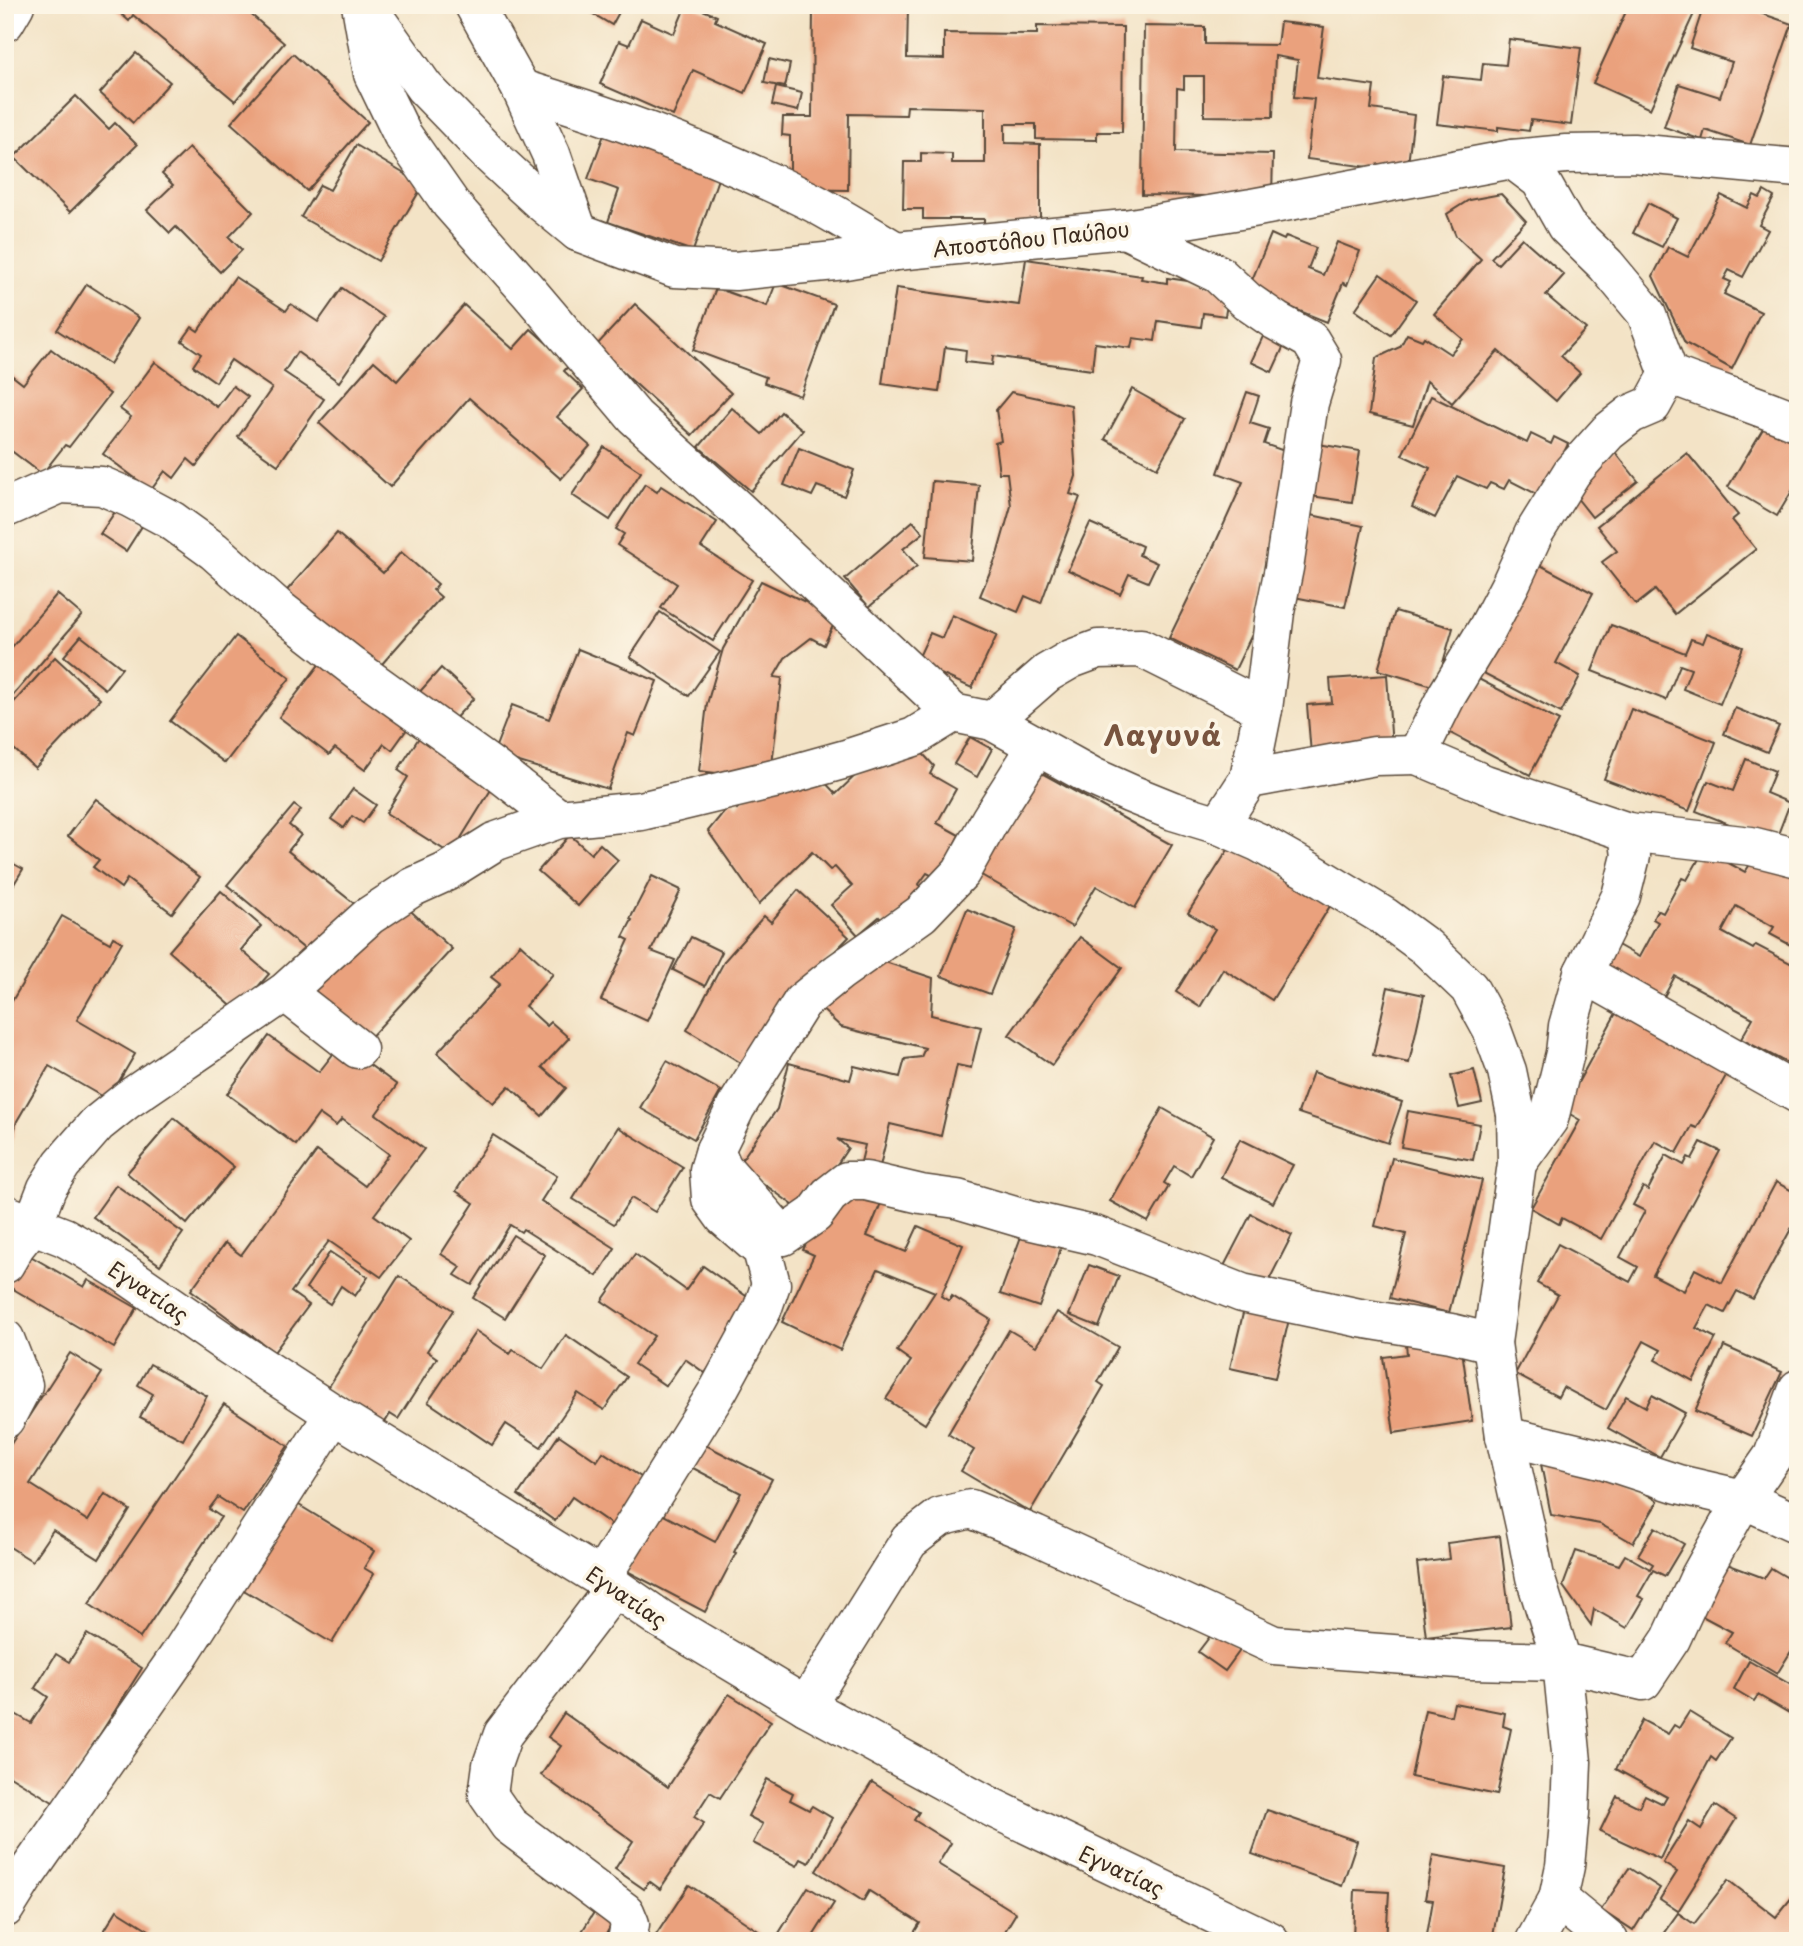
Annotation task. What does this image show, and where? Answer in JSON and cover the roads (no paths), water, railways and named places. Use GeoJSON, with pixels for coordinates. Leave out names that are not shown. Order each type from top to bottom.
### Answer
{"type":"FeatureCollection","features":[{"type":"Feature","properties":{"kind":"street"},"geometry":{"type":"LineString","coordinates":[[5,22],[15,5]]}},
{"type":"Feature","properties":{"kind":"street"},"geometry":{"type":"LineString","coordinates":[[363,5],[373,75],[402,134],[451,204],[635,417],[737,509],[953,713],[992,721],[1093,777],[1173,811],[1219,825],[1278,854],[1385,917],[1426,947],[1469,988],[1492,1030],[1507,1071],[1516,1114],[1517,1163],[1492,1343],[1505,1436],[1535,1577],[1562,1662],[1572,1762],[1565,1866],[1558,1899],[1535,1941]]}},
{"type":"Feature","properties":{"kind":"street","name":"Αποστόλου Παύλου"},"geometry":{"type":"LineString","coordinates":[[363,5],[424,87],[539,200],[578,232],[674,268],[734,271],[845,260],[897,251],[1125,229],[1512,159],[1566,154],[1633,153],[1798,168]]}},
{"type":"Feature","properties":{"kind":"street"},"geometry":{"type":"LineString","coordinates":[[474,5],[521,89],[551,154],[578,232]]}},
{"type":"Feature","properties":{"kind":"street"},"geometry":{"type":"LineString","coordinates":[[521,89],[600,113],[724,162],[815,204],[897,251]]}},
{"type":"Feature","properties":{"kind":"street"},"geometry":{"type":"LineString","coordinates":[[1512,159],[1540,180],[1566,226],[1606,265],[1646,313],[1669,374],[1798,422]]}},
{"type":"Feature","properties":{"kind":"street"},"geometry":{"type":"LineString","coordinates":[[1125,229],[1218,274],[1247,301],[1310,340],[1322,360],[1309,403],[1275,612],[1263,709],[1249,779],[1219,825]]}},
{"type":"Feature","properties":{"kind":"street"},"geometry":{"type":"LineString","coordinates":[[1417,755],[1447,695],[1505,594],[1534,533],[1572,472],[1608,432],[1631,414],[1652,405],[1669,374]]}},
{"type":"Feature","properties":{"kind":"street"},"geometry":{"type":"LineString","coordinates":[[6,508],[60,484],[102,486],[171,520],[214,551],[280,610],[360,673],[492,767],[559,819]]}},
{"type":"Feature","properties":{"kind":"street"},"geometry":{"type":"LineString","coordinates":[[992,721],[1046,673],[1098,649],[1141,648],[1263,709]]}},
{"type":"Feature","properties":{"kind":"street"},"geometry":{"type":"LineString","coordinates":[[5,1264],[16,1245],[19,1219],[97,1124],[127,1100],[285,992],[369,916],[413,887],[446,872],[494,842],[559,819],[641,811],[778,778],[914,737],[953,713]]}},
{"type":"Feature","properties":{"kind":"street"},"geometry":{"type":"LineString","coordinates":[[772,1243],[724,1217],[711,1199],[709,1170],[715,1150],[736,1107],[802,1002],[848,965],[921,914],[961,872],[1037,746]]}},
{"type":"Feature","properties":{"kind":"street"},"geometry":{"type":"LineString","coordinates":[[1249,779],[1375,756],[1417,755],[1485,784],[1628,832],[1751,846],[1798,858]]}},
{"type":"Feature","properties":{"kind":"street"},"geometry":{"type":"LineString","coordinates":[[1517,1163],[1549,1119],[1568,1026],[1583,974],[1621,896],[1631,856],[1628,832]]}},
{"type":"Feature","properties":{"kind":"street"},"geometry":{"type":"LineString","coordinates":[[1583,974],[1798,1094]]}},
{"type":"Feature","properties":{"kind":"street"},"geometry":{"type":"LineString","coordinates":[[285,992],[358,1049]]}},
{"type":"Feature","properties":{"kind":"street"},"geometry":{"type":"LineString","coordinates":[[772,1243],[815,1214],[829,1195],[847,1181],[866,1181],[957,1199],[1028,1220],[1097,1236],[1242,1293],[1492,1343]]}},
{"type":"Feature","properties":{"kind":"street","name":"Εγνατίας"},"geometry":{"type":"LineString","coordinates":[[19,1219],[64,1237],[124,1273],[334,1414],[608,1582],[659,1618],[806,1706],[993,1808],[1270,1941]]}},
{"type":"Feature","properties":{"kind":"street"},"geometry":{"type":"LineString","coordinates":[[627,1941],[630,1924],[625,1912],[509,1825],[488,1795],[492,1765],[503,1734],[608,1582],[762,1310],[771,1284],[772,1243]]}},
{"type":"Feature","properties":{"kind":"street"},"geometry":{"type":"LineString","coordinates":[[5,1339],[23,1385],[5,1419]]}},
{"type":"Feature","properties":{"kind":"street"},"geometry":{"type":"LineString","coordinates":[[806,1706],[909,1541],[940,1517],[971,1509],[1035,1535],[1144,1587],[1275,1644],[1472,1660],[1562,1662],[1643,1681],[1671,1639],[1700,1576],[1744,1499],[1773,1456],[1798,1389]]}},
{"type":"Feature","properties":{"kind":"street"},"geometry":{"type":"LineString","coordinates":[[5,1908],[180,1654],[334,1414]]}},
{"type":"Feature","properties":{"kind":"street"},"geometry":{"type":"LineString","coordinates":[[1505,1436],[1605,1461],[1678,1484],[1744,1499],[1798,1524]]}},
{"type":"Feature","properties":{"kind":"street"},"geometry":{"type":"LineString","coordinates":[[1558,1899],[1609,1941]]}},
{"type":"Feature","properties":{"kind":"district","name":"Λαγυνά"},"geometry":{"type":"Point","coordinates":[1163,734]}}]}
